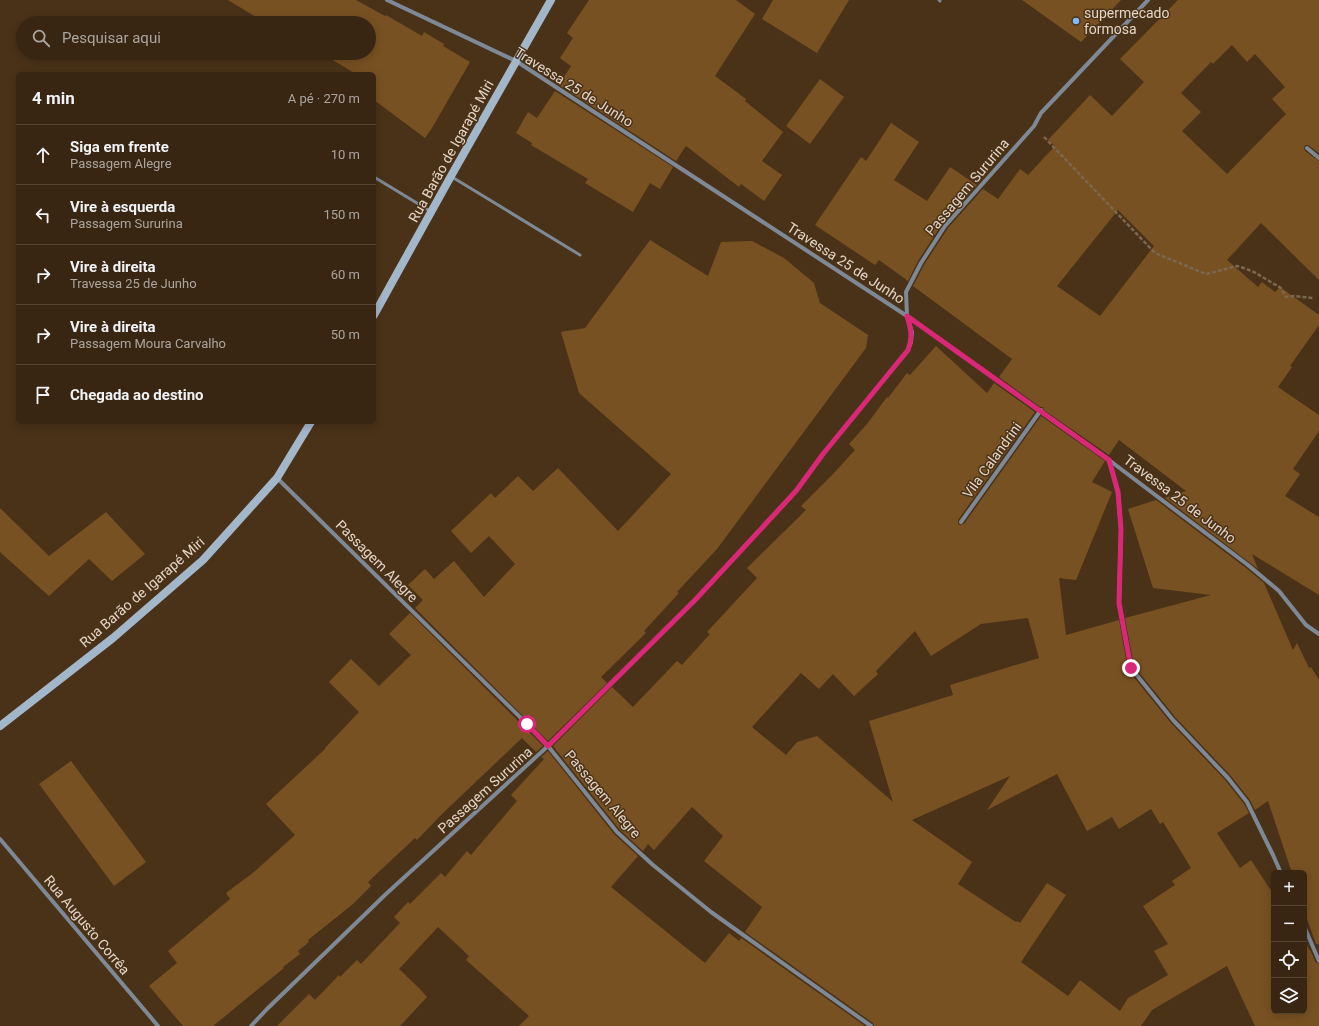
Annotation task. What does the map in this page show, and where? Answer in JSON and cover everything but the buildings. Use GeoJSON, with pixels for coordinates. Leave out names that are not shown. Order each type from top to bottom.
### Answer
{"type":"FeatureCollection","features":[{"type":"Feature","properties":{"kind":"main road","name":"Rua Barão de Igarapé Miri"},"geometry":{"type":"LineString","coordinates":[[376,311],[551,0]]}},
{"type":"Feature","properties":{"kind":"main road","name":"Rua Barão de Igarapé Miri"},"geometry":{"type":"LineString","coordinates":[[0,726],[113,638],[203,560],[276,478],[310,424]]}},
{"type":"Feature","properties":{"kind":"street","name":"Travessa 25 de Junho"},"geometry":{"type":"LineString","coordinates":[[387,0],[516,61],[907,316],[1041,410],[1109,460],[1263,578],[1279,591],[1306,625],[1319,634]]}},
{"type":"Feature","properties":{"kind":"street","name":"Passagem Sururina"},"geometry":{"type":"LineString","coordinates":[[251,1026],[386,894],[548,746],[696,599],[796,491],[823,454],[908,350],[912,332],[907,316],[906,292],[921,263],[945,226],[1034,126],[1041,113],[1148,0]]}},
{"type":"Feature","properties":{"kind":"street"},"geometry":{"type":"LineString","coordinates":[[1306,148],[1319,158]]}},
{"type":"Feature","properties":{"kind":"street","name":"Vila Calandrini"},"geometry":{"type":"LineString","coordinates":[[961,522],[1041,410]]}},
{"type":"Feature","properties":{"kind":"street"},"geometry":{"type":"LineString","coordinates":[[1109,460],[1118,492],[1121,529],[1119,603],[1131,668],[1172,720],[1228,778],[1247,802],[1280,870]]}},
{"type":"Feature","properties":{"kind":"street","name":"Passagem Alegre"},"geometry":{"type":"LineString","coordinates":[[276,478],[548,746],[617,832],[653,865],[711,912],[871,1026]]}},
{"type":"Feature","properties":{"kind":"street","name":"Rua Augusto Corrêa"},"geometry":{"type":"LineString","coordinates":[[0,839],[158,1026]]}},
{"type":"Feature","properties":{"kind":"street"},"geometry":{"type":"LineString","coordinates":[[1307,933],[1319,961]]}},
{"type":"Feature","properties":{"kind":"lane"},"geometry":{"type":"LineString","coordinates":[[451,176],[580,255]]}},
{"type":"Feature","properties":{"kind":"lane"},"geometry":{"type":"LineString","coordinates":[[376,178],[432,212]]}},
{"type":"Feature","properties":{"kind":"path"},"geometry":{"type":"LineString","coordinates":[[1034,126],[1155,253],[1206,274],[1236,266],[1254,272],[1282,288],[1286,297],[1294,296],[1313,298]]}},
{"type":"Feature","properties":{"kind":"place","name":"supermecado formosa"},"geometry":{"type":"Point","coordinates":[1076,21]}},
{"type":"Feature","properties":{"kind":"route"},"geometry":{"type":"LineString","coordinates":[[527,724],[548,746],[643,654],[696,599],[796,491],[823,454],[908,350],[912,332],[907,316],[1041,410],[1109,460],[1118,492],[1121,529],[1119,603],[1131,668]]}}]}
